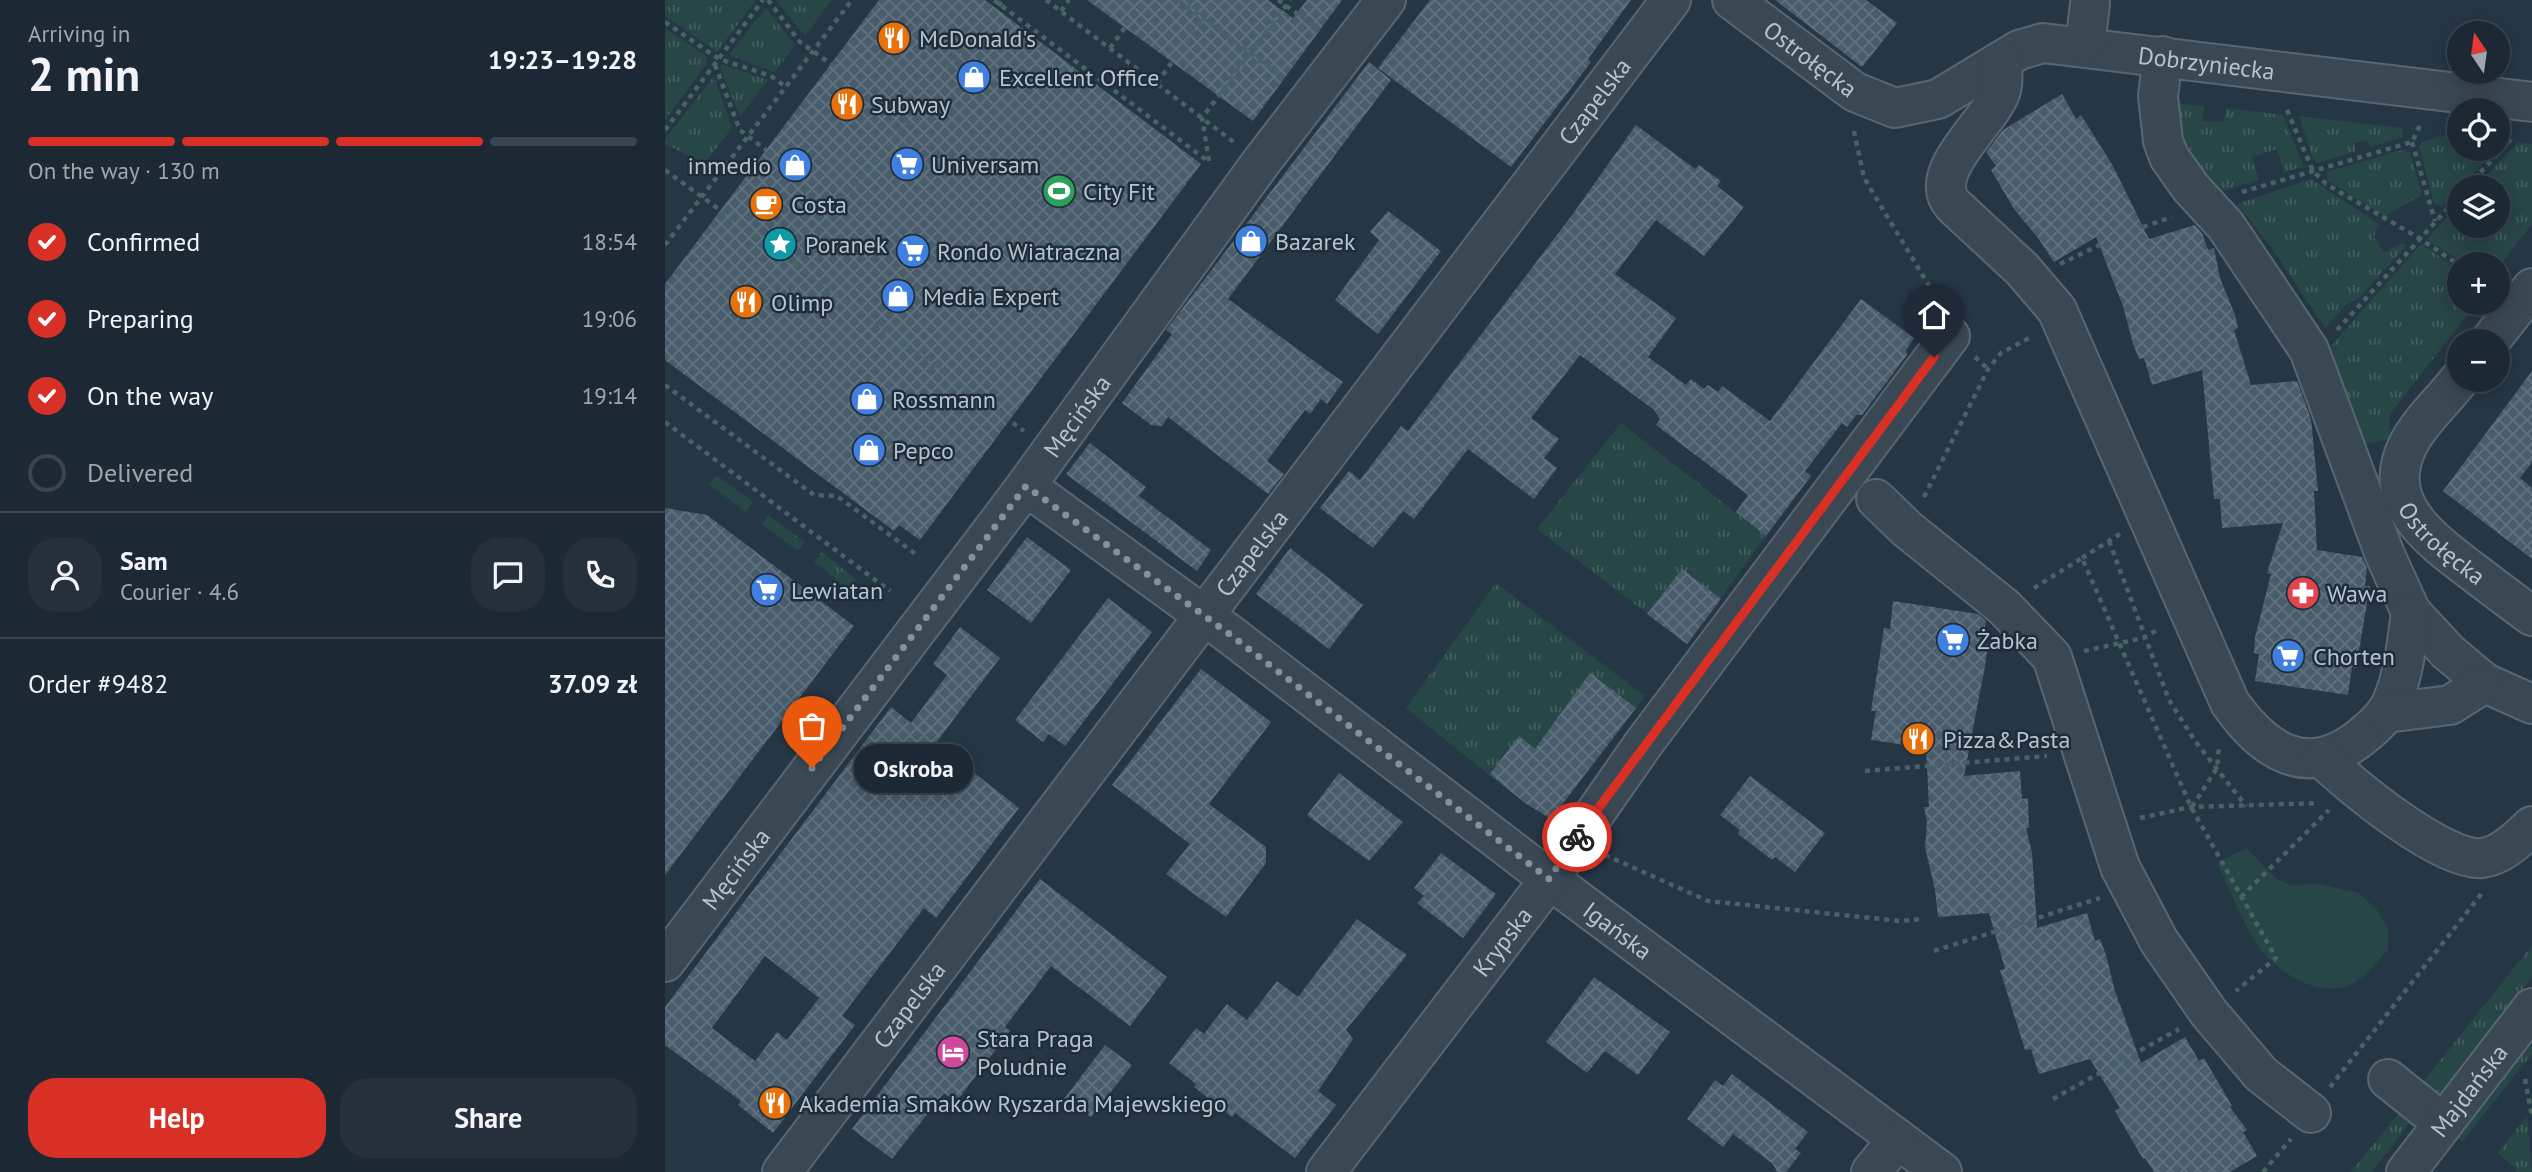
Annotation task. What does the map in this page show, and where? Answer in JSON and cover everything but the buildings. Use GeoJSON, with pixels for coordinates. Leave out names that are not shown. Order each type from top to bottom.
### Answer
{"type":"FeatureCollection","features":[{"type":"Feature","properties":{"kind":"street","name":"Męcińska"},"geometry":{"type":"LineString","coordinates":[[665,962],[1026,486],[1251,154],[1386,0]]}},
{"type":"Feature","properties":{"kind":"street","name":"Czapelska"},"geometry":{"type":"LineString","coordinates":[[782,1172],[1671,0]]}},
{"type":"Feature","properties":{"kind":"street","name":"Ostrołęcka"},"geometry":{"type":"LineString","coordinates":[[1733,0],[1855,92],[1895,108]]}},
{"type":"Feature","properties":{"kind":"street"},"geometry":{"type":"LineString","coordinates":[[2085,46],[2090,4]]}},
{"type":"Feature","properties":{"kind":"street","name":"Dobrzyniecka"},"geometry":{"type":"LineString","coordinates":[[1895,108],[1938,99],[2019,50],[2043,43],[2532,102]]}},
{"type":"Feature","properties":{"kind":"street"},"geometry":{"type":"LineString","coordinates":[[2163,56],[2158,96],[2163,141],[2169,157],[2191,188],[2226,226],[2309,350],[2370,517],[2411,612],[2448,652],[2485,683],[2532,704]]}},
{"type":"Feature","properties":{"kind":"street"},"geometry":{"type":"LineString","coordinates":[[2002,61],[2001,91],[1962,149],[1944,183],[1945,193],[1953,205],[2044,291],[2066,326],[2229,703],[2241,719],[2273,749],[2296,758],[2322,758],[2346,749],[2386,713],[2392,703],[2407,647],[2411,612]]}},
{"type":"Feature","properties":{"kind":"street"},"geometry":{"type":"LineString","coordinates":[[2500,329],[2532,288]]}},
{"type":"Feature","properties":{"kind":"street","name":"Krypska"},"geometry":{"type":"LineString","coordinates":[[1326,1172],[1549,879],[1644,743],[1950,336]]}},
{"type":"Feature","properties":{"kind":"street","name":"Ostrołęcka"},"geometry":{"type":"LineString","coordinates":[[2450,392],[2407,446],[2398,482],[2410,516],[2426,536],[2532,616]]}},
{"type":"Feature","properties":{"kind":"street","name":"Igańska"},"geometry":{"type":"LineString","coordinates":[[1026,486],[1205,616],[1549,879],[1942,1172]]}},
{"type":"Feature","properties":{"kind":"street"},"geometry":{"type":"LineString","coordinates":[[1876,499],[1907,529],[2004,607],[2052,657],[2106,826],[2131,888],[2159,941],[2209,1013],[2261,1074],[2311,1113]]}},
{"type":"Feature","properties":{"kind":"street"},"geometry":{"type":"LineString","coordinates":[[2386,713],[2451,705],[2485,683]]}},
{"type":"Feature","properties":{"kind":"street"},"geometry":{"type":"LineString","coordinates":[[2322,758],[2344,793],[2449,850],[2475,858],[2500,851],[2532,826]]}},
{"type":"Feature","properties":{"kind":"street","name":"Majdańska"},"geometry":{"type":"LineString","coordinates":[[2406,1172],[2532,1008]]}},
{"type":"Feature","properties":{"kind":"street"},"geometry":{"type":"LineString","coordinates":[[2388,1079],[2443,1123]]}},
{"type":"Feature","properties":{"kind":"street"},"geometry":{"type":"LineString","coordinates":[[1871,1172],[1898,1139]]}},
{"type":"Feature","properties":{"kind":"path"},"geometry":{"type":"LineString","coordinates":[[665,130],[765,0],[800,42],[831,64]]}},
{"type":"Feature","properties":{"kind":"path"},"geometry":{"type":"LineString","coordinates":[[665,245],[703,199],[852,0]]}},
{"type":"Feature","properties":{"kind":"path"},"geometry":{"type":"LineString","coordinates":[[1046,0],[1251,154]]}},
{"type":"Feature","properties":{"kind":"path"},"geometry":{"type":"LineString","coordinates":[[1061,11],[1069,0]]}},
{"type":"Feature","properties":{"kind":"path"},"geometry":{"type":"LineString","coordinates":[[1110,48],[1145,0]]}},
{"type":"Feature","properties":{"kind":"path"},"geometry":{"type":"LineString","coordinates":[[1178,0],[1284,78]]}},
{"type":"Feature","properties":{"kind":"path"},"geometry":{"type":"LineString","coordinates":[[1157,83],[1217,0]]}},
{"type":"Feature","properties":{"kind":"path"},"geometry":{"type":"LineString","coordinates":[[1278,0],[1288,3],[1320,30]]}},
{"type":"Feature","properties":{"kind":"path"},"geometry":{"type":"LineString","coordinates":[[793,265],[999,1],[1209,162],[1202,118],[1288,3]]}},
{"type":"Feature","properties":{"kind":"path"},"geometry":{"type":"LineString","coordinates":[[665,22],[717,61],[771,76],[787,87]]}},
{"type":"Feature","properties":{"kind":"path"},"geometry":{"type":"LineString","coordinates":[[717,61],[740,130],[766,150]]}},
{"type":"Feature","properties":{"kind":"path"},"geometry":{"type":"LineString","coordinates":[[2287,110],[2313,172],[2326,184],[2420,238],[2447,257]]}},
{"type":"Feature","properties":{"kind":"path"},"geometry":{"type":"LineString","coordinates":[[2420,125],[2412,142],[2435,221]]}},
{"type":"Feature","properties":{"kind":"path"},"geometry":{"type":"LineString","coordinates":[[1854,131],[1864,178],[1952,324],[1950,336]]}},
{"type":"Feature","properties":{"kind":"path"},"geometry":{"type":"LineString","coordinates":[[2478,175],[2513,137]]}},
{"type":"Feature","properties":{"kind":"path"},"geometry":{"type":"LineString","coordinates":[[2230,195],[2412,142]]}},
{"type":"Feature","properties":{"kind":"path"},"geometry":{"type":"LineString","coordinates":[[665,170],[1010,421]]}},
{"type":"Feature","properties":{"kind":"path"},"geometry":{"type":"LineString","coordinates":[[2330,337],[2447,208]]}},
{"type":"Feature","properties":{"kind":"path"},"geometry":{"type":"LineString","coordinates":[[2050,270],[2106,242]]}},
{"type":"Feature","properties":{"kind":"path"},"geometry":{"type":"LineString","coordinates":[[1907,529],[1947,456],[1988,369],[2001,353],[2017,343],[2066,326]]}},
{"type":"Feature","properties":{"kind":"path"},"geometry":{"type":"LineString","coordinates":[[665,385],[814,495],[837,496],[917,555]]}},
{"type":"Feature","properties":{"kind":"path"},"geometry":{"type":"LineString","coordinates":[[665,422],[890,591]]}},
{"type":"Feature","properties":{"kind":"path"},"geometry":{"type":"LineString","coordinates":[[2109,541],[2143,638],[2169,700],[2195,741],[2246,806]]}},
{"type":"Feature","properties":{"kind":"path"},"geometry":{"type":"LineString","coordinates":[[2004,607],[2082,558],[2191,807],[2276,958],[2209,1013],[2053,1099]]}},
{"type":"Feature","properties":{"kind":"path"},"geometry":{"type":"LineString","coordinates":[[2052,657],[2143,638],[2190,611]]}},
{"type":"Feature","properties":{"kind":"path"},"geometry":{"type":"LineString","coordinates":[[2191,807],[2217,768],[2222,717],[2229,703]]}},
{"type":"Feature","properties":{"kind":"path"},"geometry":{"type":"LineString","coordinates":[[1865,771],[2083,753]]}},
{"type":"Feature","properties":{"kind":"path"},"geometry":{"type":"LineString","coordinates":[[2106,826],[2191,807],[2246,806],[2344,793]]}},
{"type":"Feature","properties":{"kind":"path"},"geometry":{"type":"LineString","coordinates":[[2241,897],[2344,793]]}},
{"type":"Feature","properties":{"kind":"path"},"geometry":{"type":"LineString","coordinates":[[2263,1172],[2494,876],[2500,851]]}},
{"type":"Feature","properties":{"kind":"path"},"geometry":{"type":"LineString","coordinates":[[1600,852],[1708,901],[1900,921],[1922,919]]}},
{"type":"Feature","properties":{"kind":"path"},"geometry":{"type":"LineString","coordinates":[[1934,951],[2131,888]]}},
{"type":"Feature","properties":{"kind":"path"},"geometry":{"type":"LineString","coordinates":[[2525,1079],[2532,1116]]}},
{"type":"Feature","properties":{"kind":"green space"},"geometry":{"type":"Polygon","coordinates":[[[665,0],[756,0],[717,52],[665,16],[665,0]]]}},
{"type":"Feature","properties":{"kind":"green space"},"geometry":{"type":"Polygon","coordinates":[[[776,0],[832,0],[805,36],[776,0]]]}},
{"type":"Feature","properties":{"kind":"green space"},"geometry":{"type":"Polygon","coordinates":[[[766,8],[795,45],[775,72],[729,55],[766,8]]]}},
{"type":"Feature","properties":{"kind":"green space"},"geometry":{"type":"Polygon","coordinates":[[[665,28],[706,56],[707,63],[665,120],[665,28]]]}},
{"type":"Feature","properties":{"kind":"green space"},"geometry":{"type":"Polygon","coordinates":[[[722,64],[768,80],[740,117],[720,67],[722,64]]]}},
{"type":"Feature","properties":{"kind":"green space"},"geometry":{"type":"Polygon","coordinates":[[[714,76],[732,128],[704,164],[665,144],[665,139],[714,76]]]}},
{"type":"Feature","properties":{"kind":"green space"},"geometry":{"type":"Polygon","coordinates":[[[2170,103],[2204,106],[2203,121],[2224,122],[2226,108],[2283,115],[2304,167],[2284,172],[2277,149],[2252,157],[2259,180],[2223,191],[2175,141],[2170,103]]]}},
{"type":"Feature","properties":{"kind":"green space"},"geometry":{"type":"Polygon","coordinates":[[[2299,116],[2402,128],[2403,137],[2370,147],[2367,140],[2354,143],[2356,151],[2317,163],[2313,159],[2299,116]]]}},
{"type":"Feature","properties":{"kind":"green space"},"geometry":{"type":"Polygon","coordinates":[[[2447,135],[2447,161],[2486,161],[2472,175],[2447,175],[2447,201],[2442,206],[2434,204],[2419,147],[2422,142],[2447,135]]]}},
{"type":"Feature","properties":{"kind":"green space"},"geometry":{"type":"Polygon","coordinates":[[[2518,142],[2532,144],[2532,224],[2510,252],[2447,252],[2429,241],[2428,238],[2447,218],[2447,238],[2510,238],[2510,175],[2487,175],[2500,161],[2510,161],[2510,151],[2518,142]]]}},
{"type":"Feature","properties":{"kind":"green space"},"geometry":{"type":"Polygon","coordinates":[[[2402,150],[2410,152],[2422,195],[2385,216],[2327,180],[2327,172],[2402,150]]]}},
{"type":"Feature","properties":{"kind":"green space"},"geometry":{"type":"Polygon","coordinates":[[[2311,179],[2379,224],[2374,237],[2384,252],[2404,243],[2406,246],[2360,297],[2345,306],[2325,328],[2274,251],[2237,204],[2311,179]]]}},
{"type":"Feature","properties":{"kind":"green space"},"geometry":{"type":"Polygon","coordinates":[[[2421,244],[2447,262],[2447,315],[2468,315],[2457,329],[2447,329],[2447,341],[2389,415],[2390,439],[2361,445],[2330,347],[2421,244]]]}},
{"type":"Feature","properties":{"kind":"green space"},"geometry":{"type":"Polygon","coordinates":[[[1621,423],[1766,536],[1687,644],[1537,529],[1621,423]]]}},
{"type":"Feature","properties":{"kind":"green space"},"geometry":{"type":"Polygon","coordinates":[[[716,475],[753,502],[746,512],[709,484],[716,475]]]}},
{"type":"Feature","properties":{"kind":"green space"},"geometry":{"type":"Polygon","coordinates":[[[768,515],[805,542],[798,551],[762,524],[768,515]]]}},
{"type":"Feature","properties":{"kind":"green space"},"geometry":{"type":"Polygon","coordinates":[[[822,552],[857,580],[850,590],[814,562],[822,552]]]}},
{"type":"Feature","properties":{"kind":"green space"},"geometry":{"type":"Polygon","coordinates":[[[1496,583],[1645,696],[1551,819],[1510,792],[1406,708],[1496,583]]]}},
{"type":"Feature","properties":{"kind":"green space"},"geometry":{"type":"Polygon","coordinates":[[[2246,848],[2277,879],[2292,886],[2314,883],[2359,893],[2377,910],[2388,928],[2388,950],[2359,980],[2348,986],[2314,986],[2282,970],[2265,955],[2252,936],[2217,863],[2246,848]]]}},
{"type":"Feature","properties":{"kind":"green space"},"geometry":{"type":"Polygon","coordinates":[[[2532,945],[2532,977],[2442,1094],[2436,1096],[2416,1091],[2532,945]]]}},
{"type":"Feature","properties":{"kind":"green space"},"geometry":{"type":"Polygon","coordinates":[[[2527,1042],[2532,1047],[2532,1054],[2462,1142],[2455,1136],[2527,1042]]]}},
{"type":"Feature","properties":{"kind":"green space"},"geometry":{"type":"Polygon","coordinates":[[[2402,1109],[2408,1119],[2408,1125],[2372,1172],[2351,1172],[2402,1109]]]}},
{"type":"Feature","properties":{"kind":"green space"},"geometry":{"type":"Polygon","coordinates":[[[2527,1115],[2532,1172],[2515,1172],[2517,1170],[2498,1153],[2527,1115]]]}},
{"type":"Feature","properties":{"kind":"way so far"},"geometry":{"type":"LineString","coordinates":[[812,768],[1026,486],[1228,633],[1549,879],[1577,837]]}},
{"type":"Feature","properties":{"kind":"place","name":"McDonald's"},"geometry":{"type":"Point","coordinates":[894,38]}},
{"type":"Feature","properties":{"kind":"place","name":"Excellent Office"},"geometry":{"type":"Point","coordinates":[974,77]}},
{"type":"Feature","properties":{"kind":"place","name":"Subway"},"geometry":{"type":"Point","coordinates":[847,104]}},
{"type":"Feature","properties":{"kind":"place","name":"Universam"},"geometry":{"type":"Point","coordinates":[907,164]}},
{"type":"Feature","properties":{"kind":"place","name":"inmedio"},"geometry":{"type":"Point","coordinates":[795,165]}},
{"type":"Feature","properties":{"kind":"place","name":"City Fit"},"geometry":{"type":"Point","coordinates":[1059,191]}},
{"type":"Feature","properties":{"kind":"place","name":"Costa"},"geometry":{"type":"Point","coordinates":[766,204]}},
{"type":"Feature","properties":{"kind":"place","name":"Bazarek"},"geometry":{"type":"Point","coordinates":[1251,241]}},
{"type":"Feature","properties":{"kind":"place","name":"Poranek"},"geometry":{"type":"Point","coordinates":[780,244]}},
{"type":"Feature","properties":{"kind":"place","name":"Rondo Wiatraczna"},"geometry":{"type":"Point","coordinates":[913,251]}},
{"type":"Feature","properties":{"kind":"place","name":"Media Expert"},"geometry":{"type":"Point","coordinates":[898,296]}},
{"type":"Feature","properties":{"kind":"place","name":"Olimp"},"geometry":{"type":"Point","coordinates":[746,302]}},
{"type":"Feature","properties":{"kind":"place","name":"Rossmann"},"geometry":{"type":"Point","coordinates":[867,399]}},
{"type":"Feature","properties":{"kind":"place","name":"Pepco"},"geometry":{"type":"Point","coordinates":[869,450]}},
{"type":"Feature","properties":{"kind":"place","name":"Lewiatan"},"geometry":{"type":"Point","coordinates":[767,590]}},
{"type":"Feature","properties":{"kind":"place","name":"Wawa"},"geometry":{"type":"Point","coordinates":[2303,593]}},
{"type":"Feature","properties":{"kind":"place","name":"Żabka"},"geometry":{"type":"Point","coordinates":[1953,640]}},
{"type":"Feature","properties":{"kind":"place","name":"Chorten"},"geometry":{"type":"Point","coordinates":[2288,656]}},
{"type":"Feature","properties":{"kind":"place","name":"Pizza&Pasta"},"geometry":{"type":"Point","coordinates":[1918,739]}},
{"type":"Feature","properties":{"kind":"place","name":"Oskroba"},"geometry":{"type":"Point","coordinates":[812,768]}},
{"type":"Feature","properties":{"kind":"place","name":"Stara Praga Poludnie"},"geometry":{"type":"Point","coordinates":[953,1052]}},
{"type":"Feature","properties":{"kind":"place","name":"Akademia Smaków Ryszarda Majewskiego"},"geometry":{"type":"Point","coordinates":[775,1103]}},
{"type":"Feature","properties":{"kind":"route"},"geometry":{"type":"LineString","coordinates":[[1577,837],[1644,743],[1934,357]]}}]}
